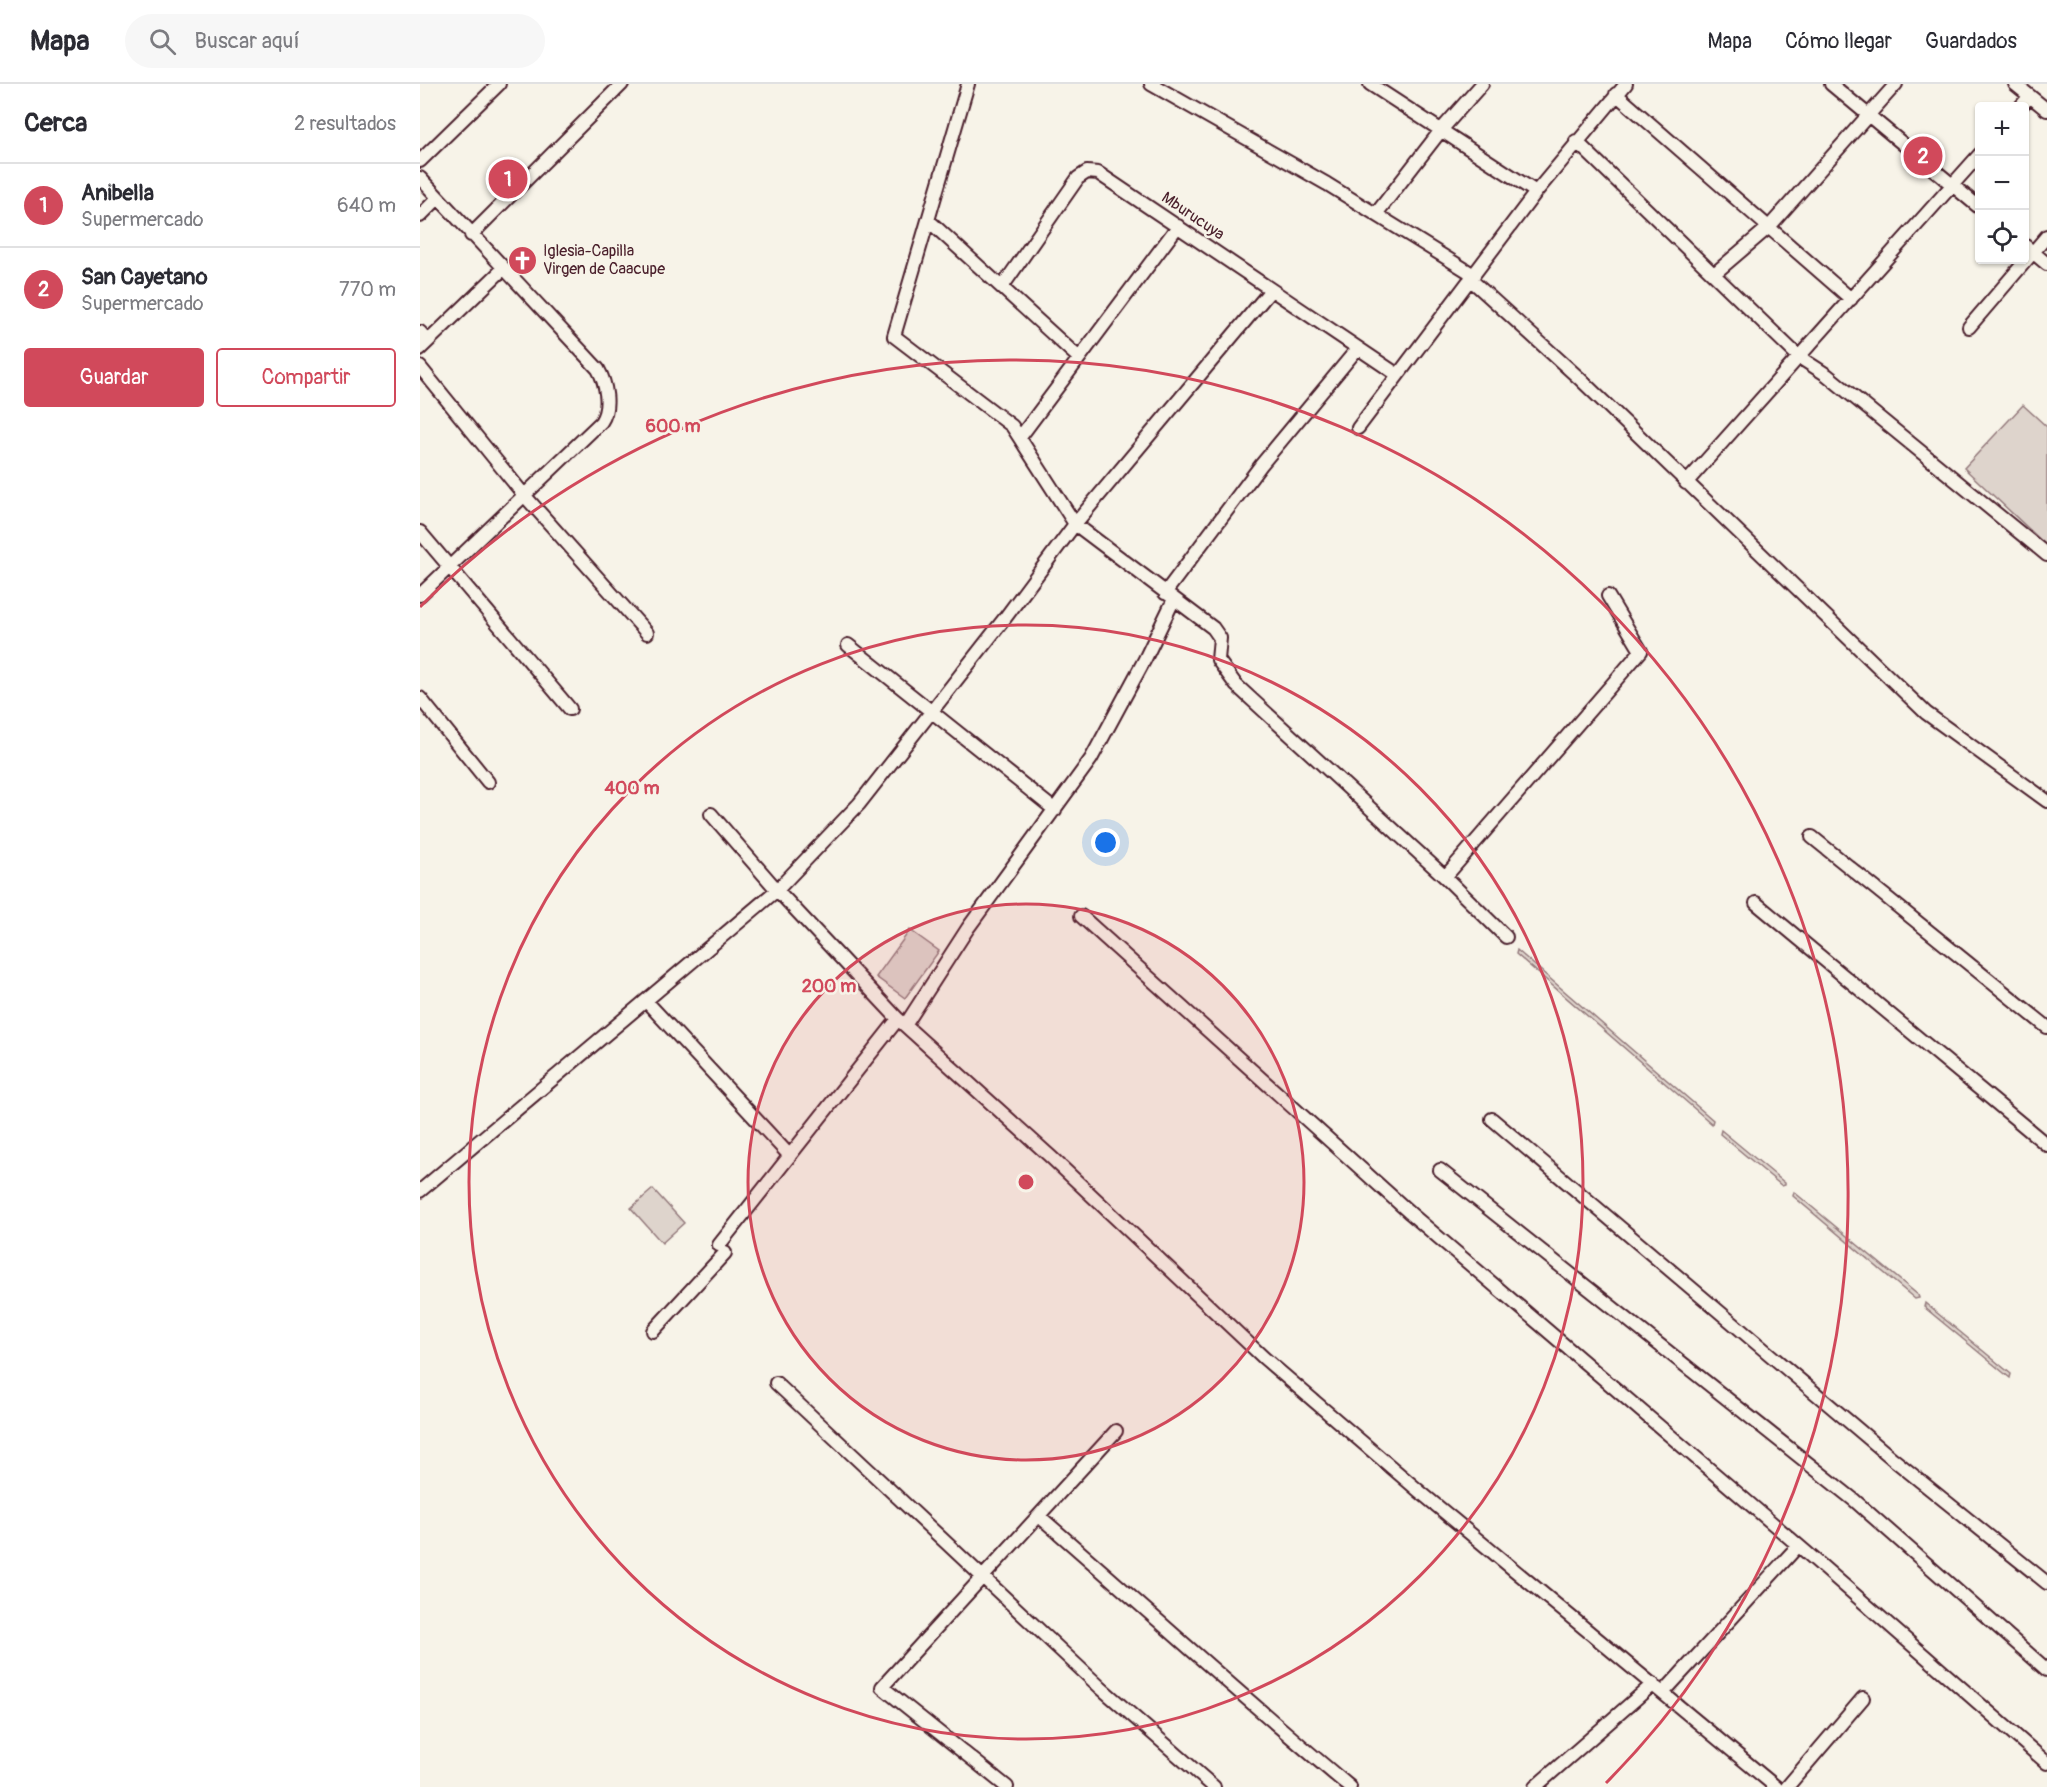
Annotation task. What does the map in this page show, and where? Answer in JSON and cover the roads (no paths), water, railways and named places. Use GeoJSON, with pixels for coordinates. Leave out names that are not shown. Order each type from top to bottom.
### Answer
{"type":"FeatureCollection","features":[{"type":"Feature","properties":{"kind":"street"},"geometry":{"type":"LineString","coordinates":[[420,161],[499,84]]}},
{"type":"Feature","properties":{"kind":"street"},"geometry":{"type":"LineString","coordinates":[[471,235],[622,84]]}},
{"type":"Feature","properties":{"kind":"street"},"geometry":{"type":"LineString","coordinates":[[968,84],[894,336],[1012,426],[1021,436],[1075,524],[1213,628],[1219,636],[1218,660],[1236,685],[1446,878],[1506,937]]}},
{"type":"Feature","properties":{"kind":"street"},"geometry":{"type":"LineString","coordinates":[[1151,84],[1376,214],[1472,277],[1926,713],[2047,801]]}},
{"type":"Feature","properties":{"kind":"street"},"geometry":{"type":"LineString","coordinates":[[1370,84],[1536,192]]}},
{"type":"Feature","properties":{"kind":"street"},"geometry":{"type":"LineString","coordinates":[[1376,214],[1442,129],[1482,84]]}},
{"type":"Feature","properties":{"kind":"street"},"geometry":{"type":"LineString","coordinates":[[1358,428],[1536,192],[1576,141],[1626,84]]}},
{"type":"Feature","properties":{"kind":"street"},"geometry":{"type":"LineString","coordinates":[[1830,84],[1975,204]]}},
{"type":"Feature","properties":{"kind":"street"},"geometry":{"type":"LineString","coordinates":[[1714,274],[1768,227],[1896,84]]}},
{"type":"Feature","properties":{"kind":"street"},"geometry":{"type":"LineString","coordinates":[[2015,84],[2047,110]]}},
{"type":"Feature","properties":{"kind":"street"},"geometry":{"type":"LineString","coordinates":[[1616,94],[1851,299]]}},
{"type":"Feature","properties":{"kind":"street"},"geometry":{"type":"LineString","coordinates":[[2025,102],[2030,96]]}},
{"type":"Feature","properties":{"kind":"street"},"geometry":{"type":"LineString","coordinates":[[1576,141],[1799,357],[1827,375],[2047,555]]}},
{"type":"Feature","properties":{"kind":"street"},"geometry":{"type":"LineString","coordinates":[[1686,483],[1978,156]]}},
{"type":"Feature","properties":{"kind":"street","name":"Mburucuya"},"geometry":{"type":"LineString","coordinates":[[1002,287],[1078,178],[1087,172],[1105,176],[1398,375]]}},
{"type":"Feature","properties":{"kind":"street"},"geometry":{"type":"LineString","coordinates":[[420,178],[598,369],[607,401],[607,410],[601,422],[420,595]]}},
{"type":"Feature","properties":{"kind":"street"},"geometry":{"type":"LineString","coordinates":[[420,216],[438,198]]}},
{"type":"Feature","properties":{"kind":"street"},"geometry":{"type":"LineString","coordinates":[[928,220],[1079,358]]}},
{"type":"Feature","properties":{"kind":"street"},"geometry":{"type":"LineString","coordinates":[[1021,436],[1178,226]]}},
{"type":"Feature","properties":{"kind":"street"},"geometry":{"type":"LineString","coordinates":[[2047,236],[2029,249],[2047,264]]}},
{"type":"Feature","properties":{"kind":"street"},"geometry":{"type":"LineString","coordinates":[[1969,327],[2017,264]]}},
{"type":"Feature","properties":{"kind":"street"},"geometry":{"type":"LineString","coordinates":[[422,343],[503,269]]}},
{"type":"Feature","properties":{"kind":"street"},"geometry":{"type":"LineString","coordinates":[[420,1191],[777,890],[859,804],[1005,618],[1075,524],[1271,290]]}},
{"type":"Feature","properties":{"kind":"street"},"geometry":{"type":"LineString","coordinates":[[653,1331],[722,1249],[789,1156],[902,1022],[1055,810],[1091,759],[1145,659],[1169,596],[1261,465],[1358,348]]}},
{"type":"Feature","properties":{"kind":"street"},"geometry":{"type":"LineString","coordinates":[[420,367],[524,495],[647,633]]}},
{"type":"Feature","properties":{"kind":"street"},"geometry":{"type":"LineString","coordinates":[[420,532],[570,709]]}},
{"type":"Feature","properties":{"kind":"street"},"geometry":{"type":"LineString","coordinates":[[1446,878],[1641,651],[1608,596]]}},
{"type":"Feature","properties":{"kind":"street"},"geometry":{"type":"LineString","coordinates":[[848,645],[1055,810]]}},
{"type":"Feature","properties":{"kind":"street"},"geometry":{"type":"LineString","coordinates":[[420,698],[488,782]]}},
{"type":"Feature","properties":{"kind":"street"},"geometry":{"type":"LineString","coordinates":[[711,814],[777,890],[902,1022],[1301,1392],[1776,1787]]}},
{"type":"Feature","properties":{"kind":"street"},"geometry":{"type":"LineString","coordinates":[[1812,837],[2047,1027]]}},
{"type":"Feature","properties":{"kind":"street"},"geometry":{"type":"LineString","coordinates":[[1756,903],[2047,1145]]}},
{"type":"Feature","properties":{"kind":"street"},"geometry":{"type":"LineString","coordinates":[[1081,916],[1410,1213],[1798,1546],[2047,1764]]}},
{"type":"Feature","properties":{"kind":"street"},"geometry":{"type":"LineString","coordinates":[[646,1001],[789,1156]]}},
{"type":"Feature","properties":{"kind":"street"},"geometry":{"type":"LineString","coordinates":[[1492,1119],[1893,1459],[2047,1583]]}},
{"type":"Feature","properties":{"kind":"street"},"geometry":{"type":"LineString","coordinates":[[1440,1170],[1854,1500],[2047,1670]]}},
{"type":"Feature","properties":{"kind":"street"},"geometry":{"type":"LineString","coordinates":[[776,1383],[1101,1688],[1214,1787]]}},
{"type":"Feature","properties":{"kind":"street"},"geometry":{"type":"LineString","coordinates":[[1007,1787],[882,1687],[1116,1431]]}},
{"type":"Feature","properties":{"kind":"street"},"geometry":{"type":"LineString","coordinates":[[1039,1516],[1154,1615],[1250,1705],[1350,1787]]}},
{"type":"Feature","properties":{"kind":"street"},"geometry":{"type":"LineString","coordinates":[[1535,1787],[1658,1688],[1798,1546]]}},
{"type":"Feature","properties":{"kind":"street"},"geometry":{"type":"LineString","coordinates":[[1787,1787],[1863,1698]]}},
{"type":"Feature","properties":{"kind":"place","name":"San Cayetano"},"geometry":{"type":"Point","coordinates":[1923,156]}},
{"type":"Feature","properties":{"kind":"place","name":"Anibella"},"geometry":{"type":"Point","coordinates":[508,179]}},
{"type":"Feature","properties":{"kind":"place","name":"Iglesia-Capilla Virgen de Caacupe"},"geometry":{"type":"Point","coordinates":[522,260]}}]}
